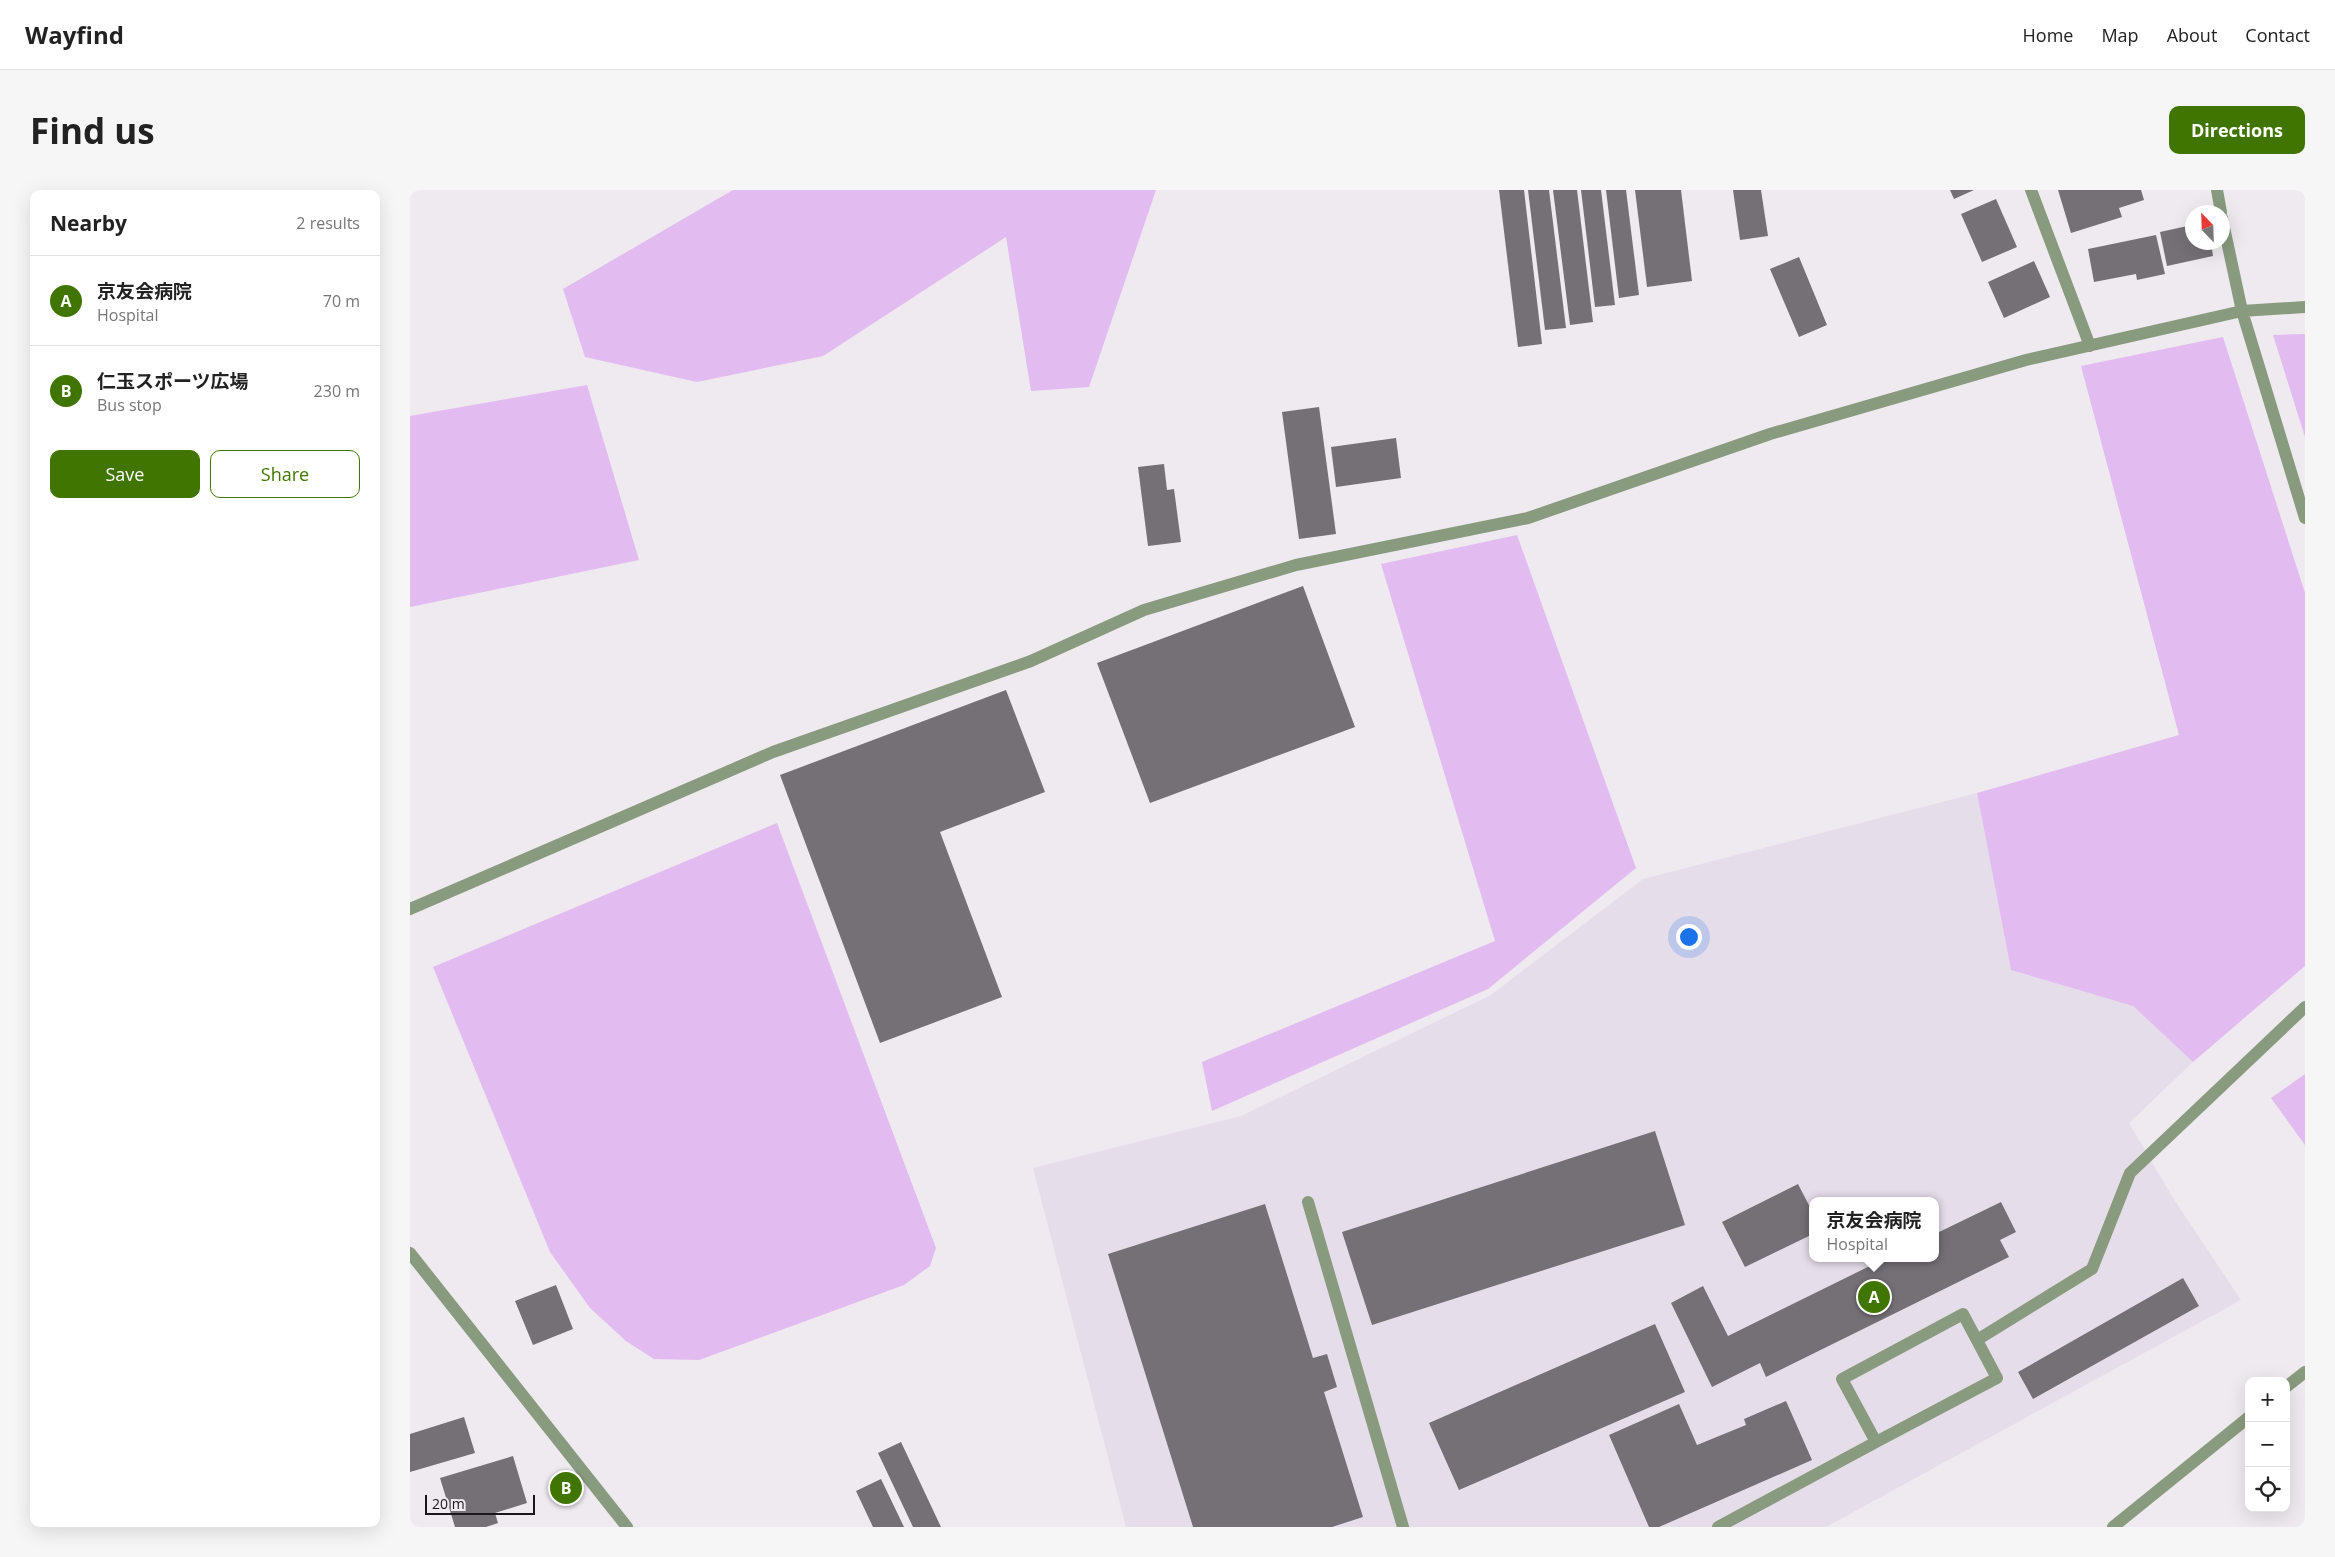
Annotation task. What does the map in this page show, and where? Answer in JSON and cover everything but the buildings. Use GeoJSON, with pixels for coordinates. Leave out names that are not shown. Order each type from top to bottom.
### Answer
{"type":"FeatureCollection","features":[{"type":"Feature","properties":{"kind":"street"},"geometry":{"type":"LineString","coordinates":[[2031,190],[2090,346]]}},
{"type":"Feature","properties":{"kind":"street"},"geometry":{"type":"LineString","coordinates":[[2217,190],[2220,205]]}},
{"type":"Feature","properties":{"kind":"street"},"geometry":{"type":"LineString","coordinates":[[2229,250],[2242,311],[2305,518]]}},
{"type":"Feature","properties":{"kind":"street"},"geometry":{"type":"LineString","coordinates":[[410,909],[773,752],[1031,661],[1144,610],[1296,564],[1528,518],[1770,434],[2026,360],[2242,311],[2305,307]]}},
{"type":"Feature","properties":{"kind":"street"},"geometry":{"type":"LineString","coordinates":[[1976,1340],[2092,1269],[2130,1173],[2305,1007]]}},
{"type":"Feature","properties":{"kind":"street"},"geometry":{"type":"LineString","coordinates":[[1308,1202],[1404,1527]]}},
{"type":"Feature","properties":{"kind":"street"},"geometry":{"type":"LineString","coordinates":[[410,1253],[627,1527]]}},
{"type":"Feature","properties":{"kind":"street"},"geometry":{"type":"LineString","coordinates":[[1718,1527],[1997,1378],[1963,1314],[1842,1379],[1876,1442]]}},
{"type":"Feature","properties":{"kind":"street"},"geometry":{"type":"LineString","coordinates":[[2290,1384],[2305,1372]]}},
{"type":"Feature","properties":{"kind":"street"},"geometry":{"type":"LineString","coordinates":[[2113,1527],[2245,1421]]}},
{"type":"Feature","properties":{"kind":"shaded area"},"geometry":{"type":"Polygon","coordinates":[[[733,190],[1156,190],[1089,387],[1031,391],[1006,237],[823,356],[697,382],[585,357],[563,289],[733,190]]]}},
{"type":"Feature","properties":{"kind":"shaded area"},"geometry":{"type":"Polygon","coordinates":[[[2305,334],[2305,437],[2273,335],[2305,334]]]}},
{"type":"Feature","properties":{"kind":"shaded area"},"geometry":{"type":"Polygon","coordinates":[[[2223,337],[2305,593],[2305,966],[2193,1062],[2133,1006],[2011,970],[1977,793],[2179,735],[2081,366],[2223,337]]]}},
{"type":"Feature","properties":{"kind":"shaded area"},"geometry":{"type":"Polygon","coordinates":[[[587,385],[639,560],[410,607],[410,416],[587,385]]]}},
{"type":"Feature","properties":{"kind":"shaded area"},"geometry":{"type":"Polygon","coordinates":[[[1517,535],[1636,868],[1488,989],[1212,1111],[1202,1062],[1495,941],[1381,564],[1517,535]]]}},
{"type":"Feature","properties":{"kind":"shaded area"},"geometry":{"type":"Polygon","coordinates":[[[1977,793],[2011,970],[2133,1006],[2193,1062],[2129,1123],[2173,1198],[2241,1300],[1826,1527],[1126,1527],[1033,1168],[1241,1116],[1491,995],[1643,879],[1977,793]]]}},
{"type":"Feature","properties":{"kind":"shaded area"},"geometry":{"type":"Polygon","coordinates":[[[777,823],[936,1248],[930,1266],[904,1285],[699,1360],[654,1359],[626,1341],[590,1308],[550,1252],[433,967],[777,823]]]}},
{"type":"Feature","properties":{"kind":"shaded area"},"geometry":{"type":"Polygon","coordinates":[[[2305,1074],[2305,1145],[2271,1098],[2305,1074]]]}},
{"type":"Feature","properties":{"kind":"place","name":"京友会病院"},"geometry":{"type":"Point","coordinates":[1874,1297]}},
{"type":"Feature","properties":{"kind":"place","name":"仁玉スポーツ広場"},"geometry":{"type":"Point","coordinates":[566,1488]}}]}
